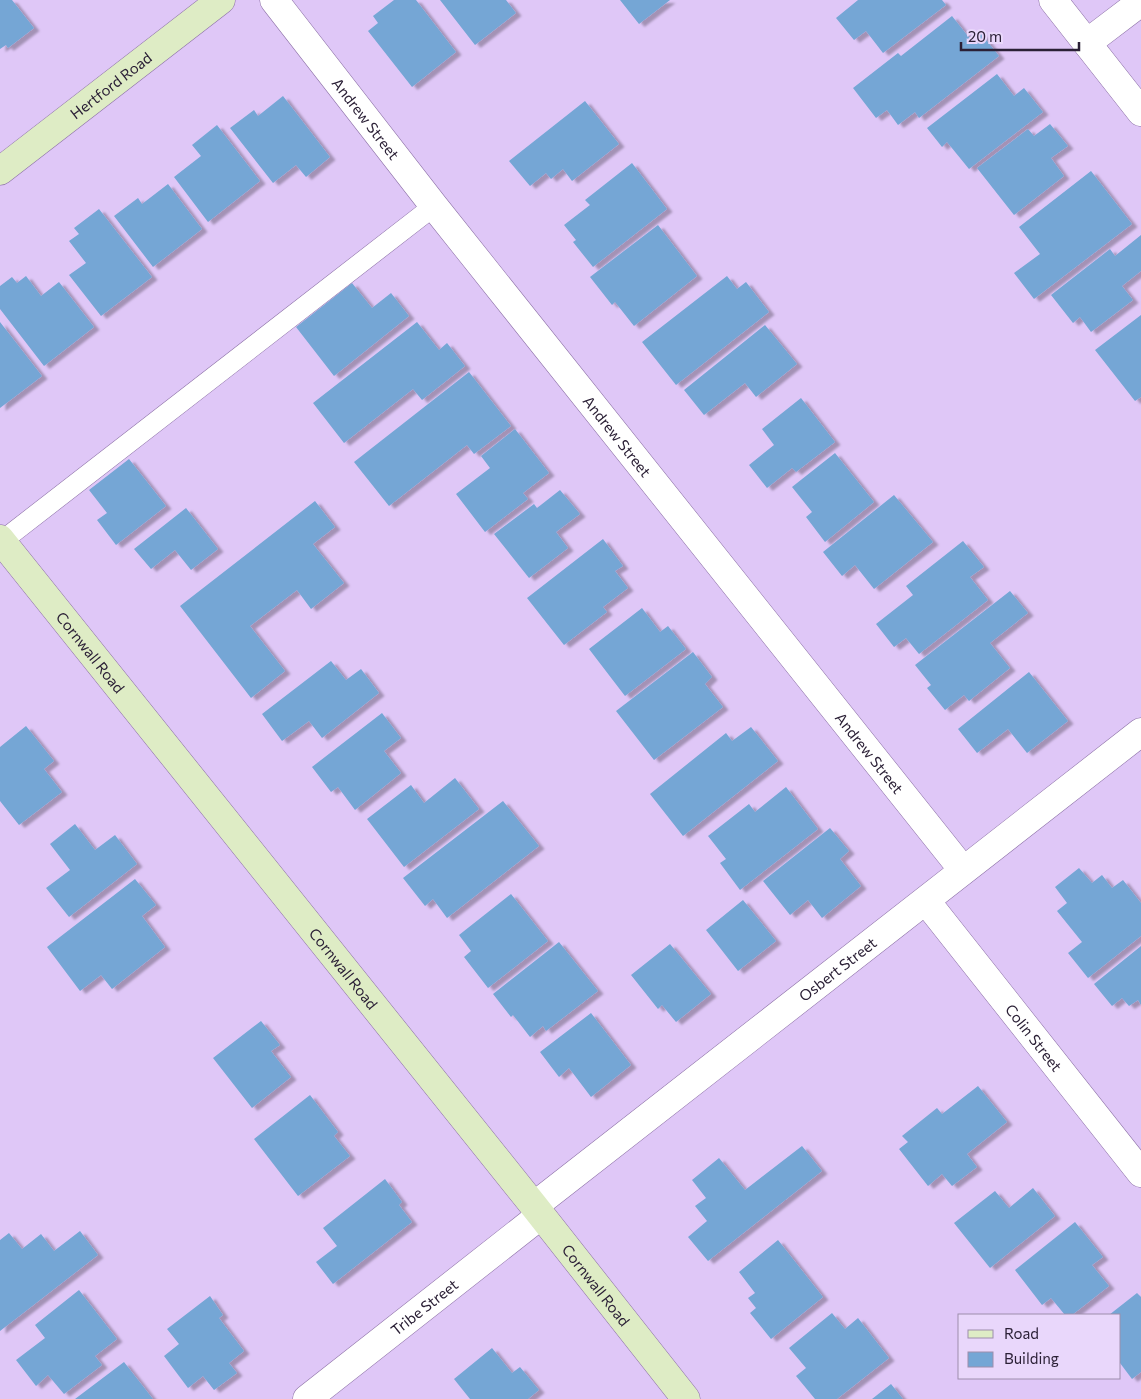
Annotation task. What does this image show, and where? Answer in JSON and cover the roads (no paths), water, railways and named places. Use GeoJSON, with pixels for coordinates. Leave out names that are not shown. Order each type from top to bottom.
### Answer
{"type":"FeatureCollection","features":[{"type":"Feature","properties":{"kind":"street","name":"Hertford Road"},"geometry":{"type":"LineString","coordinates":[[0,171],[221,0]]}},
{"type":"Feature","properties":{"kind":"street","name":"Andrew Street"},"geometry":{"type":"LineString","coordinates":[[274,0],[434,206],[963,870]]}},
{"type":"Feature","properties":{"kind":"street"},"geometry":{"type":"LineString","coordinates":[[1052,0],[1141,112]]}},
{"type":"Feature","properties":{"kind":"street"},"geometry":{"type":"LineString","coordinates":[[1087,43],[1141,2]]}},
{"type":"Feature","properties":{"kind":"street","name":"Cornwall Road"},"geometry":{"type":"LineString","coordinates":[[1,540],[686,1399]]}},
{"type":"Feature","properties":{"kind":"street","name":"Osbert Street"},"geometry":{"type":"LineString","coordinates":[[538,1211],[963,870],[1141,732]]}},
{"type":"Feature","properties":{"kind":"street","name":"Colin Street"},"geometry":{"type":"LineString","coordinates":[[926,901],[1141,1173]]}},
{"type":"Feature","properties":{"kind":"street","name":"Tribe Street"},"geometry":{"type":"LineString","coordinates":[[307,1399],[538,1211]]}},
{"type":"Feature","properties":{"kind":"lane"},"geometry":{"type":"LineString","coordinates":[[1,540],[434,206]]}}]}
